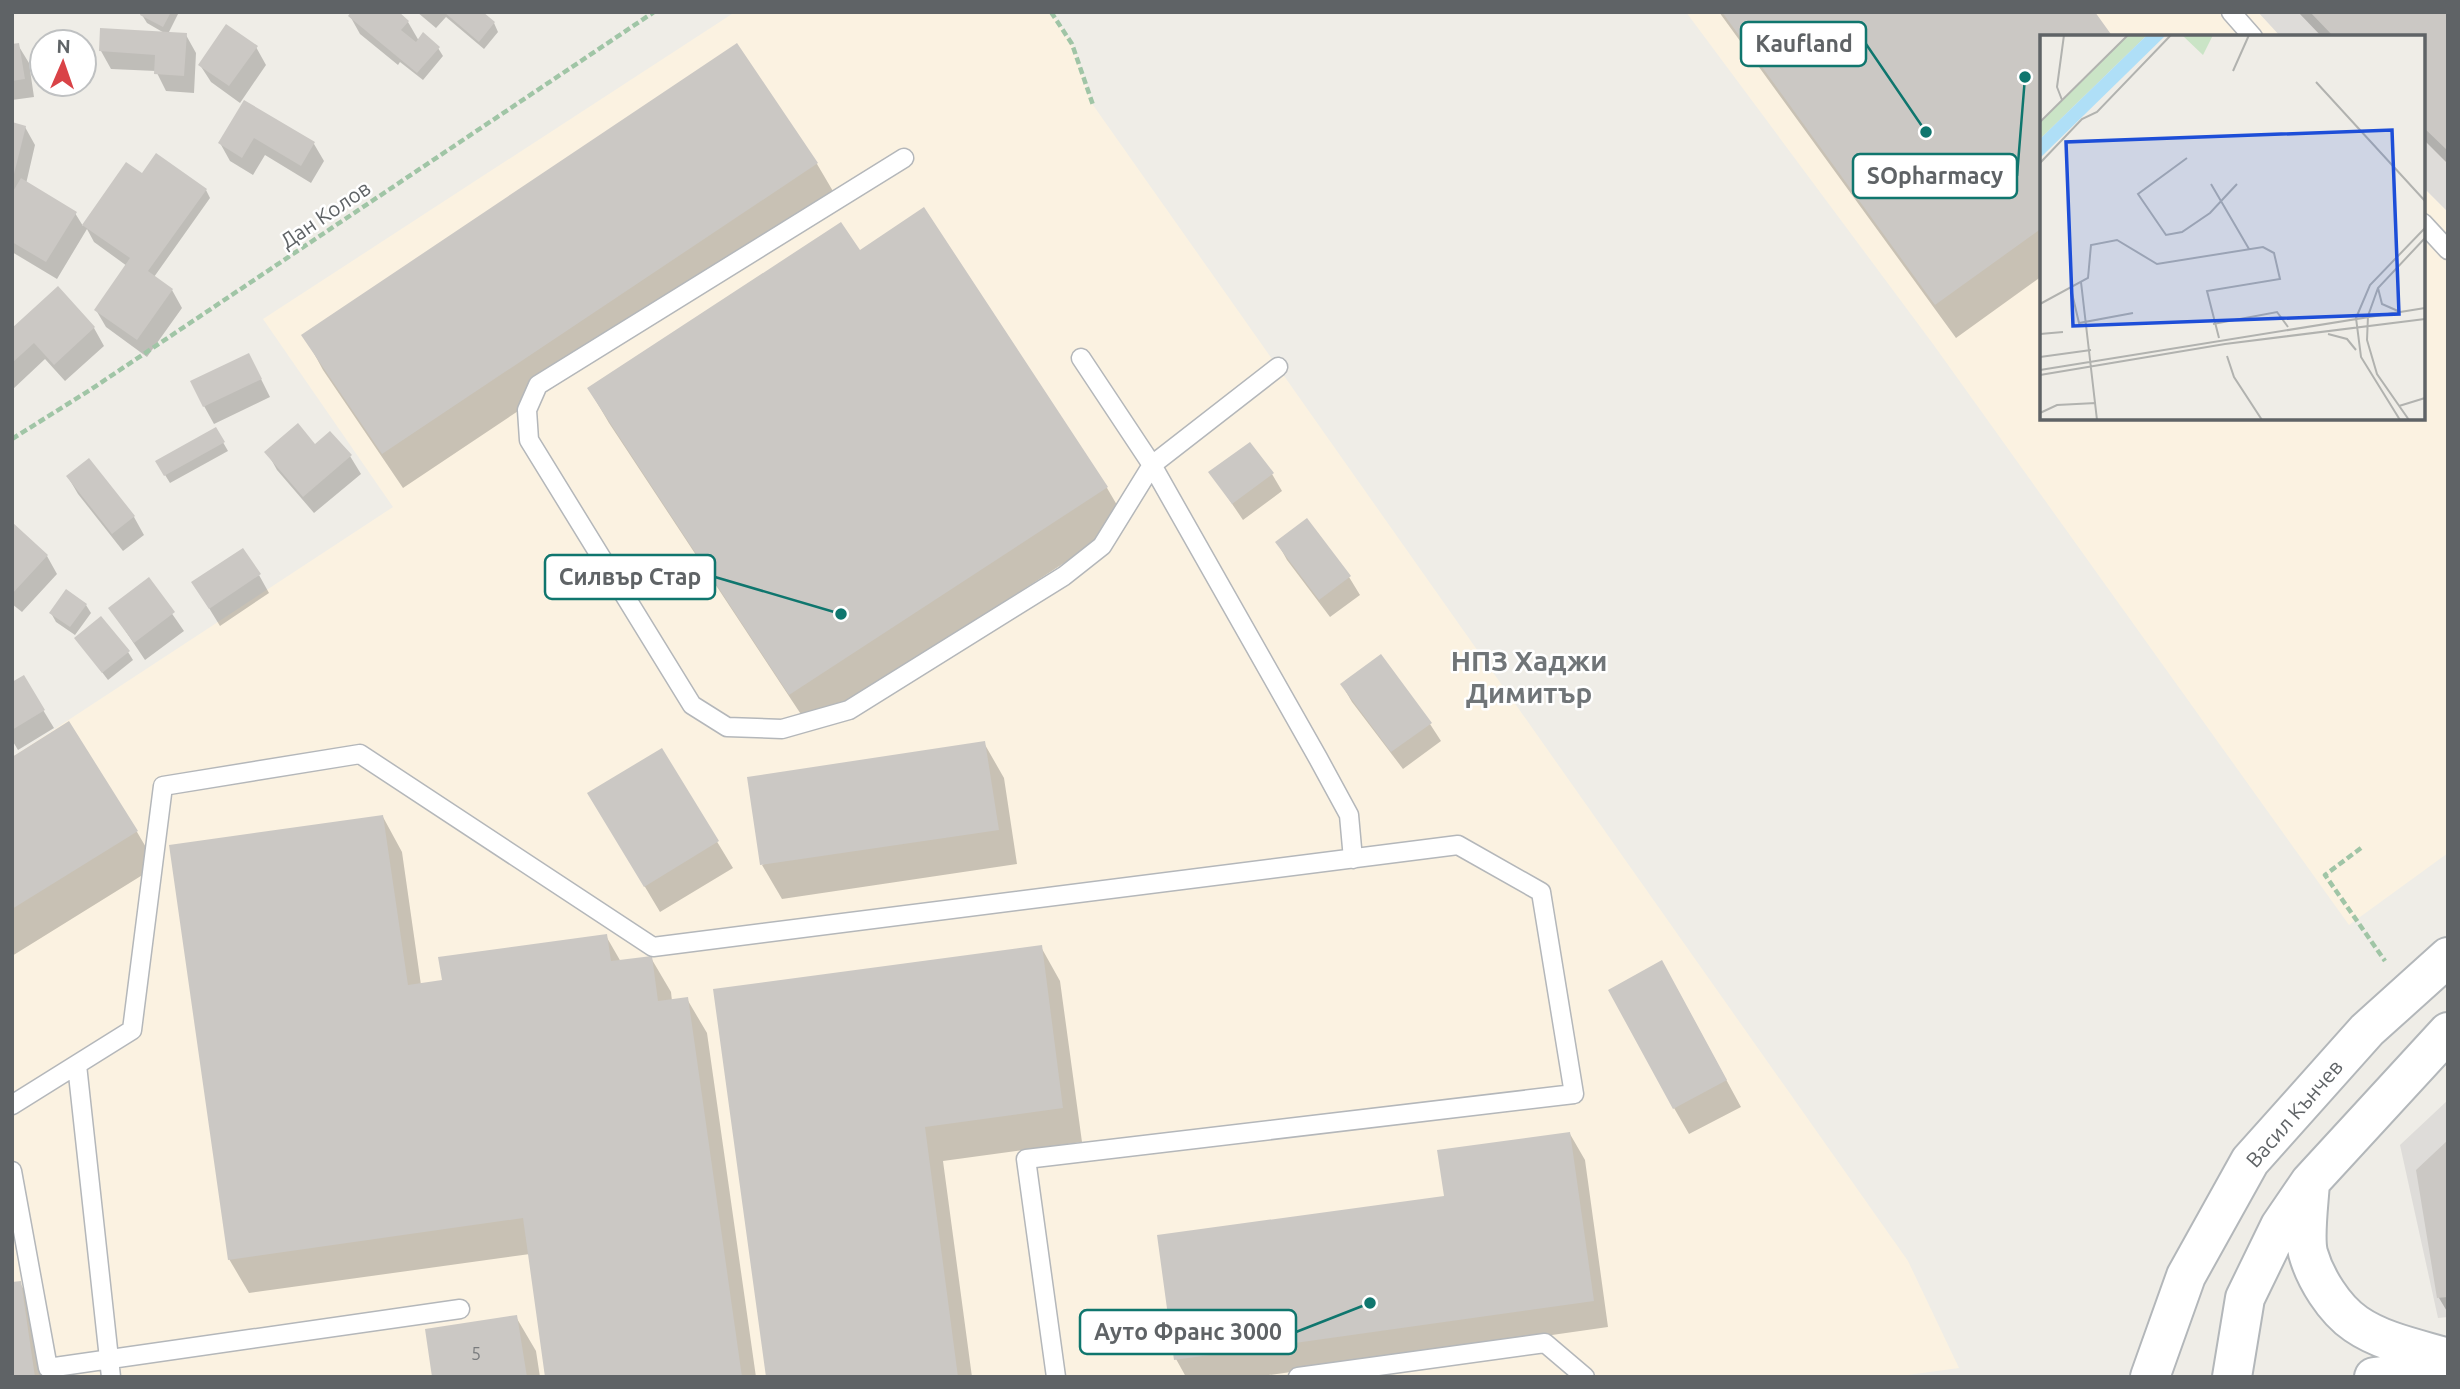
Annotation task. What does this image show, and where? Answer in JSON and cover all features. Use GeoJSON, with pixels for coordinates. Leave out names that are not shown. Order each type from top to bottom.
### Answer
{"type":"FeatureCollection","features":[{"type":"Feature","properties":{"kind":"street","name":"Васил Кънчев"},"geometry":{"type":"LineString","coordinates":[[2150,1377],[2186,1276],[2250,1161],[2367,1030],[2448,957]]}},
{"type":"Feature","properties":{"kind":"street"},"geometry":{"type":"LineString","coordinates":[[2232,1377],[2245,1298],[2280,1226],[2310,1182],[2448,1032]]}},
{"type":"Feature","properties":{"kind":"street"},"geometry":{"type":"LineString","coordinates":[[2310,1182],[2308,1251],[2319,1280],[2336,1304],[2356,1324],[2381,1336],[2448,1358]]}},
{"type":"Feature","properties":{"kind":"street"},"geometry":{"type":"LineString","coordinates":[[2374,1377],[2448,1368]]}},
{"type":"Feature","properties":{"kind":"lane"},"geometry":{"type":"LineString","coordinates":[[2231,12],[2251,35]]}},
{"type":"Feature","properties":{"kind":"lane"},"geometry":{"type":"LineString","coordinates":[[904,158],[538,385],[527,410],[529,440],[692,705],[727,727],[782,729],[849,710],[1064,576],[1102,546],[1152,465],[1278,367]]}},
{"type":"Feature","properties":{"kind":"lane"},"geometry":{"type":"LineString","coordinates":[[2425,225],[2448,250]]}},
{"type":"Feature","properties":{"kind":"lane"},"geometry":{"type":"LineString","coordinates":[[1081,358],[1152,465],[1349,816],[1353,859]]}},
{"type":"Feature","properties":{"kind":"lane"},"geometry":{"type":"LineString","coordinates":[[12,1105],[132,1030],[163,786],[360,754],[653,947],[1458,845],[1541,892],[1574,1094],[1026,1159],[1056,1377]]}},
{"type":"Feature","properties":{"kind":"lane"},"geometry":{"type":"LineString","coordinates":[[77,1065],[110,1368]]}},
{"type":"Feature","properties":{"kind":"lane"},"geometry":{"type":"LineString","coordinates":[[12,1171],[48,1368],[110,1368],[460,1309]]}},
{"type":"Feature","properties":{"kind":"lane"},"geometry":{"type":"LineString","coordinates":[[1298,1377],[1545,1343],[1585,1377]]}},
{"type":"Feature","properties":{"kind":"path","name":"Дан Колов"},"geometry":{"type":"LineString","coordinates":[[12,439],[90,390],[654,12]]}},
{"type":"Feature","properties":{"kind":"path"},"geometry":{"type":"LineString","coordinates":[[1051,12],[1072,44],[1093,105]]}},
{"type":"Feature","properties":{"kind":"path"},"geometry":{"type":"LineString","coordinates":[[2361,848],[2325,875],[2407,994]]}},
{"type":"Feature","properties":{"kind":"shaded area"},"geometry":{"type":"Polygon","coordinates":[[[735,12],[1051,12],[1072,44],[1093,105],[1908,1261],[1959,1368],[1893,1377],[12,1377],[12,757],[393,507],[263,319],[735,12]]]}},
{"type":"Feature","properties":{"kind":"shaded area"},"geometry":{"type":"Polygon","coordinates":[[[1686,12],[2258,12],[2279,35],[2040,35],[2040,420],[2425,420],[2425,189],[2448,212],[2448,853],[2349,925],[1933,344],[1686,12]]]}},
{"type":"Feature","properties":{"kind":"shaded area"},"geometry":{"type":"Polygon","coordinates":[[[2258,12],[2448,12],[2448,212],[2425,189],[2425,35],[2279,35],[2258,12]]]}},
{"type":"Feature","properties":{"kind":"shaded area"},"geometry":{"type":"Polygon","coordinates":[[[2448,1100],[2448,1317],[2438,1318],[2400,1145],[2448,1100]]]}},
{"type":"Feature","properties":{"kind":"building"},"geometry":{"type":"Polygon","coordinates":[[[141,12],[171,12],[163,27],[140,15],[141,12]]]}},
{"type":"Feature","properties":{"kind":"building"},"geometry":{"type":"Polygon","coordinates":[[[351,12],[399,12],[409,21],[401,30],[416,42],[423,32],[440,47],[417,73],[348,16],[351,12]]]}},
{"type":"Feature","properties":{"kind":"building"},"geometry":{"type":"Polygon","coordinates":[[[444,12],[483,12],[495,22],[479,42],[444,12]]]}},
{"type":"Feature","properties":{"kind":"building"},"geometry":{"type":"Polygon","coordinates":[[[1722,12],[2095,12],[2112,35],[2040,35],[2040,229],[1935,305],[1722,12]]]}},
{"type":"Feature","properties":{"kind":"building"},"geometry":{"type":"Polygon","coordinates":[[[2310,12],[2448,12],[2448,151],[2425,129],[2425,35],[2332,35],[2310,12]]]}},
{"type":"Feature","properties":{"kind":"building"},"geometry":{"type":"Polygon","coordinates":[[[226,24],[258,46],[229,86],[198,65],[226,24]]]}},
{"type":"Feature","properties":{"kind":"building"},"geometry":{"type":"Polygon","coordinates":[[[100,28],[187,33],[184,76],[154,74],[155,55],[99,51],[100,28]]]}},
{"type":"Feature","properties":{"kind":"building"},"geometry":{"type":"Polygon","coordinates":[[[19,43],[25,79],[12,81],[12,44],[19,43]]]}},
{"type":"Feature","properties":{"kind":"building"},"geometry":{"type":"Polygon","coordinates":[[[737,43],[818,163],[382,454],[301,335],[737,43]]]}},
{"type":"Feature","properties":{"kind":"building"},"geometry":{"type":"Polygon","coordinates":[[[244,100],[315,142],[301,166],[254,138],[242,158],[218,143],[244,100]]]}},
{"type":"Feature","properties":{"kind":"building"},"geometry":{"type":"Polygon","coordinates":[[[12,122],[26,126],[13,178],[12,178],[12,122]]]}},
{"type":"Feature","properties":{"kind":"building"},"geometry":{"type":"Polygon","coordinates":[[[156,153],[207,189],[148,271],[173,289],[137,340],[94,310],[130,258],[82,225],[126,162],[142,173],[156,153]]]}},
{"type":"Feature","properties":{"kind":"building"},"geometry":{"type":"Polygon","coordinates":[[[21,178],[77,212],[46,262],[12,242],[12,193],[21,178]]]}},
{"type":"Feature","properties":{"kind":"building"},"geometry":{"type":"Polygon","coordinates":[[[924,207],[1108,487],[789,695],[587,388],[841,222],[860,250],[924,207]]]}},
{"type":"Feature","properties":{"kind":"building"},"geometry":{"type":"Polygon","coordinates":[[[58,286],[95,327],[54,365],[34,343],[12,363],[12,328],[58,286]]]}},
{"type":"Feature","properties":{"kind":"building"},"geometry":{"type":"Polygon","coordinates":[[[249,353],[262,379],[203,407],[190,381],[249,353]]]}},
{"type":"Feature","properties":{"kind":"building"},"geometry":{"type":"Polygon","coordinates":[[[298,423],[315,444],[330,431],[352,455],[303,497],[264,452],[298,423]]]}},
{"type":"Feature","properties":{"kind":"building"},"geometry":{"type":"Polygon","coordinates":[[[216,427],[225,442],[164,476],[155,461],[216,427]]]}},
{"type":"Feature","properties":{"kind":"building"},"geometry":{"type":"Polygon","coordinates":[[[1250,442],[1274,473],[1232,504],[1208,472],[1250,442]]]}},
{"type":"Feature","properties":{"kind":"building"},"geometry":{"type":"Polygon","coordinates":[[[89,458],[135,516],[112,534],[66,476],[89,458]]]}},
{"type":"Feature","properties":{"kind":"building"},"geometry":{"type":"Polygon","coordinates":[[[1307,518],[1351,576],[1319,600],[1275,542],[1307,518]]]}},
{"type":"Feature","properties":{"kind":"building"},"geometry":{"type":"Polygon","coordinates":[[[12,522],[48,555],[12,594],[12,522]]]}},
{"type":"Feature","properties":{"kind":"building"},"geometry":{"type":"Polygon","coordinates":[[[243,548],[261,574],[209,609],[191,582],[243,548]]]}},
{"type":"Feature","properties":{"kind":"building"},"geometry":{"type":"Polygon","coordinates":[[[149,577],[175,612],[134,643],[108,608],[149,577]]]}},
{"type":"Feature","properties":{"kind":"building"},"geometry":{"type":"Polygon","coordinates":[[[66,589],[87,604],[70,627],[49,613],[66,589]]]}},
{"type":"Feature","properties":{"kind":"building"},"geometry":{"type":"Polygon","coordinates":[[[101,616],[130,651],[102,673],[74,638],[101,616]]]}},
{"type":"Feature","properties":{"kind":"building"},"geometry":{"type":"Polygon","coordinates":[[[1381,654],[1432,723],[1391,752],[1340,684],[1381,654]]]}},
{"type":"Feature","properties":{"kind":"building"},"geometry":{"type":"Polygon","coordinates":[[[24,675],[45,710],[12,730],[12,682],[24,675]]]}},
{"type":"Feature","properties":{"kind":"building"},"geometry":{"type":"Polygon","coordinates":[[[69,721],[138,831],[12,909],[12,757],[69,721]]]}},
{"type":"Feature","properties":{"kind":"building"},"geometry":{"type":"Polygon","coordinates":[[[985,741],[999,830],[760,865],[747,777],[985,741]]]}},
{"type":"Feature","properties":{"kind":"building"},"geometry":{"type":"Polygon","coordinates":[[[662,748],[719,841],[644,887],[587,793],[662,748]]]}},
{"type":"Feature","properties":{"kind":"building"},"geometry":{"type":"Polygon","coordinates":[[[383,815],[408,985],[442,980],[438,957],[607,934],[611,961],[652,956],[658,1001],[688,997],[742,1377],[545,1377],[523,1218],[228,1260],[169,845],[383,815]]]}},
{"type":"Feature","properties":{"kind":"building"},"geometry":{"type":"Polygon","coordinates":[[[1042,945],[1063,1108],[925,1127],[958,1377],[766,1377],[713,989],[1042,945]]]}},
{"type":"Feature","properties":{"kind":"building"},"geometry":{"type":"Polygon","coordinates":[[[1662,960],[1727,1080],[1673,1109],[1608,990],[1662,960]]]}},
{"type":"Feature","properties":{"kind":"building"},"geometry":{"type":"Polygon","coordinates":[[[1570,1132],[1594,1301],[1174,1360],[1157,1235],[1444,1196],[1437,1150],[1570,1132]]]}},
{"type":"Feature","properties":{"kind":"building"},"geometry":{"type":"Polygon","coordinates":[[[2448,1140],[2448,1297],[2437,1298],[2416,1170],[2448,1140]]]}},
{"type":"Feature","properties":{"kind":"building"},"geometry":{"type":"Polygon","coordinates":[[[21,1281],[35,1377],[12,1377],[12,1282],[21,1281]]]}},
{"type":"Feature","properties":{"kind":"building"},"geometry":{"type":"Polygon","coordinates":[[[517,1315],[527,1377],[432,1377],[425,1329],[517,1315]]]}},
{"type":"Feature","properties":{"kind":"place","name":"SOpharmacy"},"geometry":{"type":"Point","coordinates":[2025,77]}},
{"type":"Feature","properties":{"kind":"place","name":"Kaufland"},"geometry":{"type":"Point","coordinates":[1926,132]}},
{"type":"Feature","properties":{"kind":"place","name":"Силвър Стар"},"geometry":{"type":"Point","coordinates":[841,614]}},
{"type":"Feature","properties":{"kind":"place","name":"Ауто Франс 3000"},"geometry":{"type":"Point","coordinates":[1370,1303]}},
{"type":"Feature","properties":{"kind":"district","name":"НПЗ Хаджи Димитър"},"geometry":{"type":"Point","coordinates":[1529,676]}}]}
